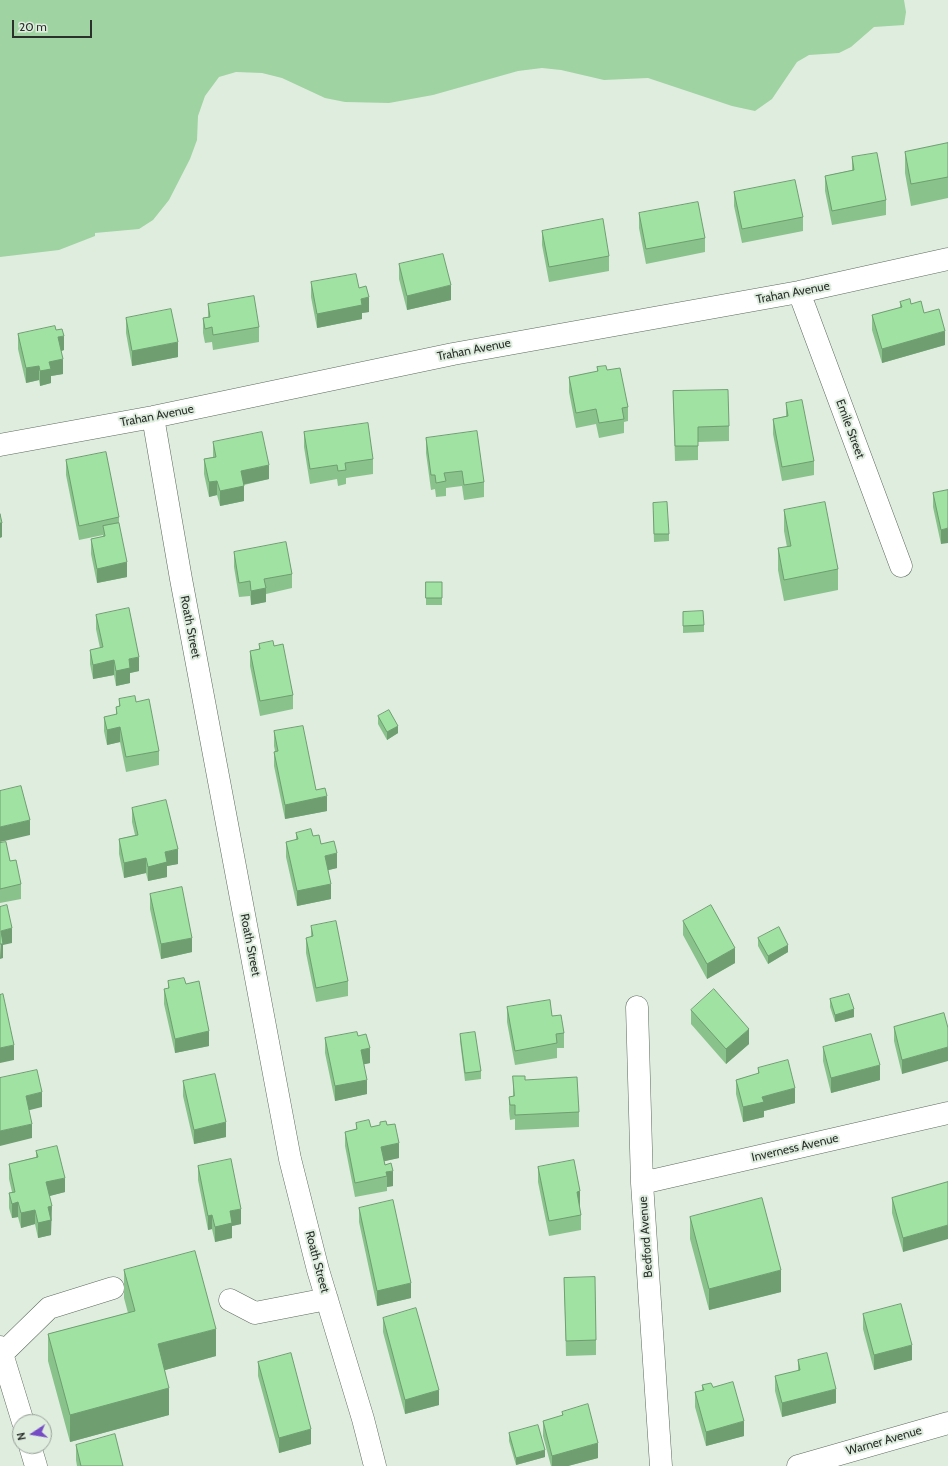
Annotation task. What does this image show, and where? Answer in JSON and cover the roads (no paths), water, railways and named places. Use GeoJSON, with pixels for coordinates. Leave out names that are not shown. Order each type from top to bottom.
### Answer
{"type":"FeatureCollection","features":[{"type":"Feature","properties":{"kind":"street","name":"Trahan Avenue"},"geometry":{"type":"LineString","coordinates":[[0,445],[153,417],[453,354],[799,292],[948,259]]}},
{"type":"Feature","properties":{"kind":"street","name":"Emile Street"},"geometry":{"type":"LineString","coordinates":[[799,292],[901,566]]}},
{"type":"Feature","properties":{"kind":"street","name":"Roath Street"},"geometry":{"type":"LineString","coordinates":[[153,417],[182,587],[290,1159],[318,1270],[363,1419],[375,1466]]}},
{"type":"Feature","properties":{"kind":"street","name":"Bedford Avenue"},"geometry":{"type":"LineString","coordinates":[[637,1007],[642,1183],[660,1466]]}},
{"type":"Feature","properties":{"kind":"street","name":"Inverness Avenue"},"geometry":{"type":"LineString","coordinates":[[642,1183],[948,1113]]}},
{"type":"Feature","properties":{"kind":"street"},"geometry":{"type":"LineString","coordinates":[[21,1414],[1,1350],[49,1308],[113,1288]]}},
{"type":"Feature","properties":{"kind":"street"},"geometry":{"type":"LineString","coordinates":[[230,1300],[255,1313],[327,1299]]}},
{"type":"Feature","properties":{"kind":"street","name":"Warner Avenue"},"geometry":{"type":"LineString","coordinates":[[798,1466],[948,1423]]}},
{"type":"Feature","properties":{"kind":"street"},"geometry":{"type":"LineString","coordinates":[[32,1454],[36,1466]]}}]}
